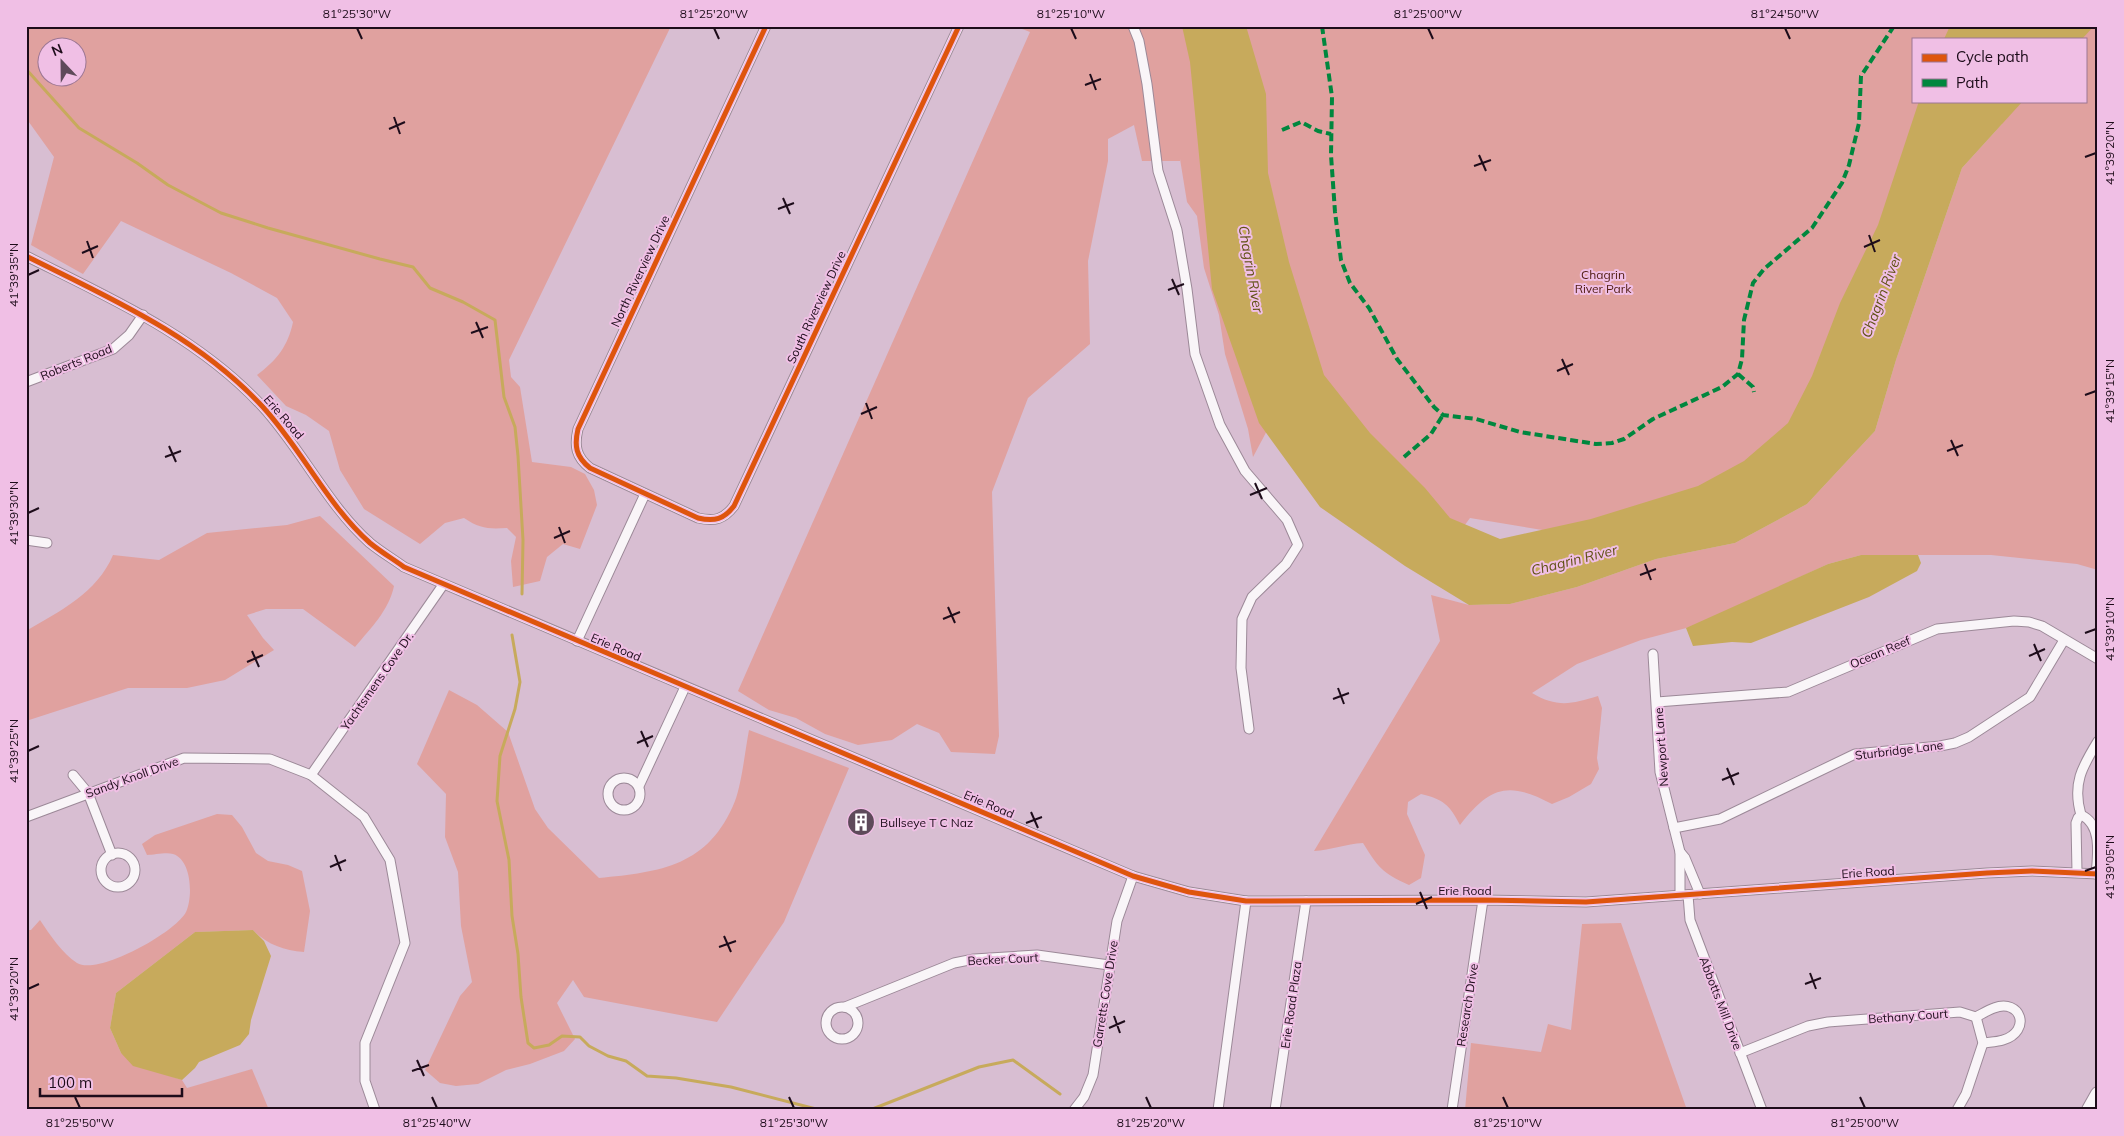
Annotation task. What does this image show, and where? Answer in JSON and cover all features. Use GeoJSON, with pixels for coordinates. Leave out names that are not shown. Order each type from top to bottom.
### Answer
{"type":"FeatureCollection","features":[{"type":"Feature","properties":{"kind":"highway"},"geometry":{"type":"LineString","coordinates":[[2089,1110],[2098,1094]]}},
{"type":"Feature","properties":{"kind":"street","name":"North Riverview Drive"},"geometry":{"type":"LineString","coordinates":[[645,494],[590,468],[582,462],[577,453],[575,442],[578,429],[766,26]]}},
{"type":"Feature","properties":{"kind":"street","name":"South Riverview Drive"},"geometry":{"type":"LineString","coordinates":[[645,494],[698,518],[708,520],[719,520],[728,514],[734,506],[958,26]]}},
{"type":"Feature","properties":{"kind":"street"},"geometry":{"type":"LineString","coordinates":[[1133,26],[1147,84],[1158,171],[1177,230],[1195,354],[1220,426],[1245,471],[1287,520],[1298,545],[1286,564],[1252,597],[1242,619],[1241,668],[1249,728]]}},
{"type":"Feature","properties":{"kind":"street","name":"Erie Road"},"geometry":{"type":"LineString","coordinates":[[26,256],[143,315],[179,336],[214,362],[262,405],[295,445],[340,510],[370,543],[404,567],[443,586],[1134,876],[1189,892],[1246,901],[1483,900],[1586,902],[1987,873],[2032,871],[2097,874]]}},
{"type":"Feature","properties":{"kind":"street","name":"Roberts Road"},"geometry":{"type":"LineString","coordinates":[[26,382],[113,349],[129,334],[143,315]]}},
{"type":"Feature","properties":{"kind":"street"},"geometry":{"type":"LineString","coordinates":[[577,641],[645,494]]}},
{"type":"Feature","properties":{"kind":"street"},"geometry":{"type":"LineString","coordinates":[[26,540],[47,544]]}},
{"type":"Feature","properties":{"kind":"street","name":"Yachtsmens Cove Dr."},"geometry":{"type":"LineString","coordinates":[[311,775],[443,586]]}},
{"type":"Feature","properties":{"kind":"street","name":"Ocean Reef"},"geometry":{"type":"LineString","coordinates":[[1657,702],[1788,692],[1937,629],[2014,621],[2029,622],[2042,626],[2098,659]]}},
{"type":"Feature","properties":{"kind":"street","name":"Sturbridge Lane"},"geometry":{"type":"LineString","coordinates":[[1674,828],[1720,819],[1855,754],[1940,746],[1955,743],[1969,737],[2030,697],[2064,640]]}},
{"type":"Feature","properties":{"kind":"street","name":"Newport Lane"},"geometry":{"type":"LineString","coordinates":[[1653,654],[1660,772],[1680,852],[1685,858],[1700,894]]}},
{"type":"Feature","properties":{"kind":"street"},"geometry":{"type":"LineString","coordinates":[[639,786],[685,687]]}},
{"type":"Feature","properties":{"kind":"street"},"geometry":{"type":"LineString","coordinates":[[2097,874],[2097,841],[2094,827],[2090,821],[2081,815],[2077,804],[2077,785],[2081,771],[2094,754],[2098,741]]}},
{"type":"Feature","properties":{"kind":"street","name":"Sandy Knoll Drive"},"geometry":{"type":"LineString","coordinates":[[26,817],[184,758],[270,759],[311,775],[364,817],[390,860],[405,944],[365,1043],[364,1081],[375,1110]]}},
{"type":"Feature","properties":{"kind":"street"},"geometry":{"type":"LineString","coordinates":[[74,775],[88,793],[112,855]]}},
{"type":"Feature","properties":{"kind":"street"},"geometry":{"type":"LineString","coordinates":[[2077,872],[2076,823],[2081,815]]}},
{"type":"Feature","properties":{"kind":"street","name":"Abbotts Mill Drive"},"geometry":{"type":"LineString","coordinates":[[1680,852],[1684,895],[1690,920],[1762,1110]]}},
{"type":"Feature","properties":{"kind":"street","name":"Garretts Cove Drive"},"geometry":{"type":"LineString","coordinates":[[1074,1110],[1084,1097],[1093,1075],[1117,921],[1134,876]]}},
{"type":"Feature","properties":{"kind":"street","name":"Research Drive"},"geometry":{"type":"LineString","coordinates":[[1452,1110],[1483,900]]}},
{"type":"Feature","properties":{"kind":"street"},"geometry":{"type":"LineString","coordinates":[[1218,1110],[1246,901]]}},
{"type":"Feature","properties":{"kind":"street","name":"Erie Road Plaza"},"geometry":{"type":"LineString","coordinates":[[1275,1110],[1306,901]]}},
{"type":"Feature","properties":{"kind":"street","name":"Becker Court"},"geometry":{"type":"LineString","coordinates":[[845,1007],[954,963],[974,959],[1037,955],[1109,965]]}},
{"type":"Feature","properties":{"kind":"street"},"geometry":{"type":"LineString","coordinates":[[1957,1110],[1966,1094],[1983,1042],[1976,1018],[1994,1008],[2005,1006],[2015,1009],[2019,1014],[2021,1022],[2018,1031],[2002,1040],[1983,1042]]}},
{"type":"Feature","properties":{"kind":"street","name":"Bethany Court"},"geometry":{"type":"LineString","coordinates":[[1740,1053],[1808,1026],[1828,1022],[1960,1012],[1976,1018]]}},
{"type":"Feature","properties":{"kind":"green space"},"geometry":{"type":"Polygon","coordinates":[[[26,26],[671,26],[509,360],[511,377],[520,387],[532,462],[571,467],[585,474],[594,490],[597,505],[580,549],[563,544],[547,557],[540,581],[513,587],[511,561],[516,537],[507,528],[485,528],[464,518],[445,523],[420,544],[364,509],[340,470],[329,431],[306,415],[286,406],[257,375],[281,352],[291,331],[293,322],[277,298],[231,273],[121,221],[83,274],[31,245],[54,157],[26,118],[26,26]]]}},
{"type":"Feature","properties":{"kind":"green space","name":"Chagrin River Park"},"geometry":{"type":"Polygon","coordinates":[[[1015,26],[2098,26],[2098,570],[2077,564],[1991,555],[1861,555],[1828,564],[1694,626],[1641,640],[1577,664],[1532,693],[1557,703],[1572,703],[1598,696],[1602,708],[1597,758],[1599,769],[1591,784],[1569,797],[1552,804],[1524,792],[1501,791],[1481,802],[1460,825],[1453,812],[1445,804],[1435,798],[1421,794],[1408,802],[1407,814],[1425,855],[1421,878],[1409,885],[1387,873],[1373,858],[1363,843],[1314,851],[1440,641],[1431,595],[1469,605],[1510,604],[1577,587],[1656,559],[1735,543],[1807,504],[1875,431],[1896,360],[1962,168],[2002,124],[1961,104],[1870,419],[1609,541],[1470,518],[1439,560],[1279,408],[1253,457],[1248,429],[1225,354],[1219,315],[1204,268],[1197,216],[1187,202],[1180,159],[1180,161],[1142,161],[1134,125],[1108,139],[1108,161],[1088,261],[1090,344],[1028,398],[992,492],[999,736],[995,754],[951,752],[939,733],[917,724],[892,740],[858,745],[825,734],[796,718],[769,710],[738,691],[1030,32],[1015,26]]]}},
{"type":"Feature","properties":{"kind":"green space"},"geometry":{"type":"Polygon","coordinates":[[[320,516],[394,586],[384,611],[355,647],[303,609],[266,609],[247,615],[274,650],[225,680],[187,688],[128,688],[26,721],[26,631],[76,600],[97,580],[113,555],[159,560],[207,533],[287,525],[320,516]]]}},
{"type":"Feature","properties":{"kind":"green space"},"geometry":{"type":"Polygon","coordinates":[[[449,690],[477,705],[508,732],[535,809],[548,828],[599,878],[643,873],[680,862],[712,840],[724,823],[735,801],[749,730],[849,768],[784,922],[717,1022],[584,997],[573,980],[557,1003],[575,1039],[564,1051],[530,1064],[506,1070],[478,1084],[456,1086],[440,1083],[425,1070],[460,996],[472,982],[461,926],[458,872],[445,837],[446,794],[417,764],[449,690]]]}},
{"type":"Feature","properties":{"kind":"green space"},"geometry":{"type":"Polygon","coordinates":[[[217,814],[232,815],[242,827],[256,853],[268,861],[288,865],[302,871],[310,911],[304,952],[276,946],[253,930],[195,932],[116,993],[110,1028],[121,1053],[162,1073],[182,1080],[187,1088],[252,1069],[269,1110],[26,1110],[26,930],[31,930],[40,920],[66,954],[77,963],[87,965],[118,958],[153,940],[168,930],[186,912],[190,897],[189,880],[184,863],[179,858],[170,853],[147,855],[142,844],[155,835],[217,814]]]}},
{"type":"Feature","properties":{"kind":"green space"},"geometry":{"type":"Polygon","coordinates":[[[1621,923],[1687,1110],[1465,1110],[1471,1043],[1541,1052],[1548,1024],[1571,1030],[1582,924],[1621,923]]]}},
{"type":"Feature","properties":{"kind":"water","name":"Chagrin River"},"geometry":{"type":"Polygon","coordinates":[[[1182,26],[1246,26],[1266,94],[1268,173],[1289,262],[1324,375],[1370,433],[1425,488],[1450,518],[1500,539],[1591,519],[1698,486],[1744,461],[1788,423],[1812,376],[1840,303],[1878,225],[1919,102],[2022,102],[1962,168],[1896,360],[1875,431],[1807,504],[1735,543],[1656,559],[1577,587],[1510,604],[1469,605],[1405,566],[1320,507],[1259,423],[1212,289],[1190,62],[1182,26]]]}},
{"type":"Feature","properties":{"kind":"water"},"geometry":{"type":"Polygon","coordinates":[[[1950,26],[2094,26],[2083,38],[1944,38],[1950,26]]]}},
{"type":"Feature","properties":{"kind":"water"},"geometry":{"type":"Polygon","coordinates":[[[1861,555],[1918,555],[1921,563],[1917,571],[1869,597],[1751,643],[1732,642],[1693,646],[1686,628],[1828,564],[1861,555]]]}},
{"type":"Feature","properties":{"kind":"water"},"geometry":{"type":"Polygon","coordinates":[[[253,930],[264,941],[271,956],[251,1020],[249,1034],[240,1045],[199,1062],[182,1080],[133,1066],[121,1053],[110,1028],[116,993],[195,932],[253,930]]]}},
{"type":"Feature","properties":{"kind":"waterway"},"geometry":{"type":"LineString","coordinates":[[26,69],[79,128],[137,163],[168,185],[221,213],[268,228],[413,267],[430,288],[463,302],[495,320],[504,397],[515,427],[518,456],[523,540],[522,594]]}},
{"type":"Feature","properties":{"kind":"waterway"},"geometry":{"type":"LineString","coordinates":[[512,635],[520,682],[515,709],[500,756],[497,801],[509,860],[512,916],[528,1043],[534,1048],[549,1045],[562,1036],[580,1037],[589,1046],[608,1056],[626,1061],[647,1076],[676,1078],[731,1087],[820,1110]]}},
{"type":"Feature","properties":{"kind":"waterway"},"geometry":{"type":"LineString","coordinates":[[870,1110],[979,1067],[1013,1060],[1060,1094]]}},
{"type":"Feature","properties":{"kind":"marked path"},"geometry":{"type":"LineString","coordinates":[[1322,26],[1332,97],[1331,155],[1341,260],[1350,283],[1369,308],[1397,359],[1434,407],[1443,415],[1476,419],[1520,432],[1596,444],[1612,443],[1624,439],[1653,419],[1722,387],[1738,374],[1742,359],[1744,320],[1753,283],[1764,269],[1812,228],[1842,183],[1849,165],[1859,123],[1861,76],[1894,26]]}},
{"type":"Feature","properties":{"kind":"marked path"},"geometry":{"type":"LineString","coordinates":[[1282,130],[1301,122],[1318,131],[1331,134]]}},
{"type":"Feature","properties":{"kind":"marked path"},"geometry":{"type":"LineString","coordinates":[[1738,374],[1753,387],[1754,392]]}},
{"type":"Feature","properties":{"kind":"marked path"},"geometry":{"type":"LineString","coordinates":[[1404,457],[1431,434],[1443,415]]}},
{"type":"Feature","properties":{"kind":"cycle path"},"geometry":{"type":"LineString","coordinates":[[766,26],[578,429],[577,435],[577,451],[585,464],[590,468],[698,518],[704,519],[723,517],[734,506],[959,26]]}},
{"type":"Feature","properties":{"kind":"cycle path"},"geometry":{"type":"LineString","coordinates":[[26,256],[120,303],[151,321],[210,359],[237,381],[276,422],[341,512],[355,528],[370,543],[404,567],[1133,876],[1189,892],[1246,901],[1483,900],[1586,902],[1987,873],[2032,871],[2098,874]]}},
{"type":"Feature","properties":{"kind":"place","name":"Bullseye T C Naz"},"geometry":{"type":"Point","coordinates":[861,822]}}]}
